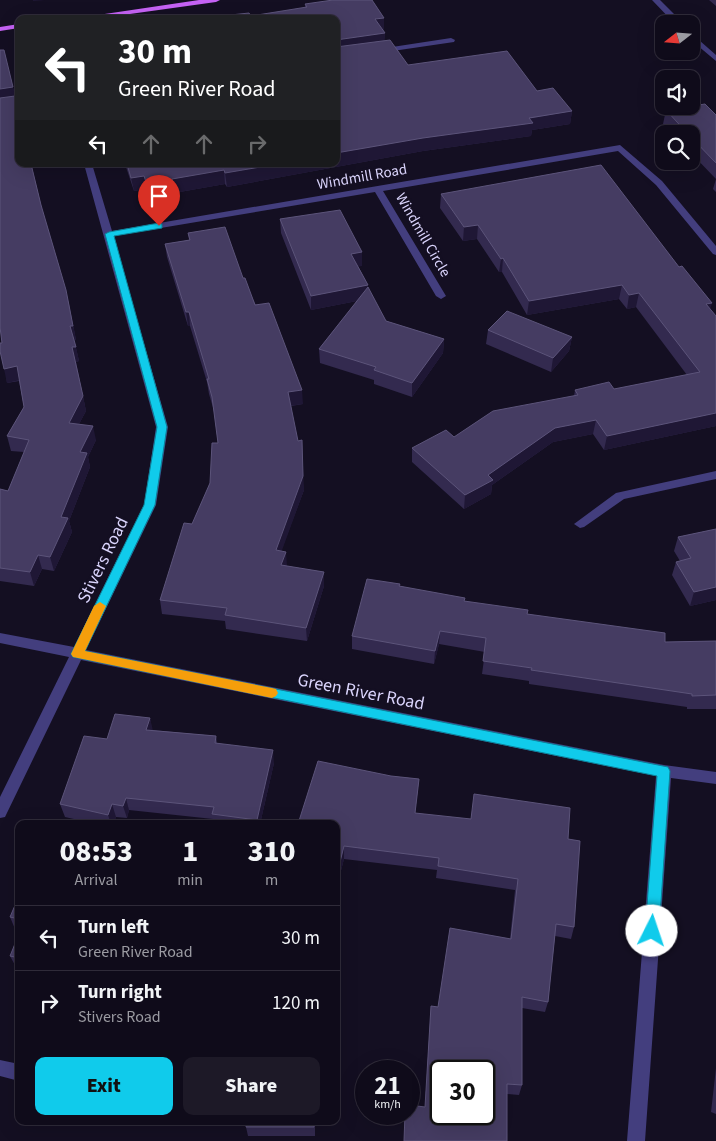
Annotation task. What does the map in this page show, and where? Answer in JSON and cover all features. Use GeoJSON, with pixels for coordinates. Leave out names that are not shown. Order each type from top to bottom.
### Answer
{"type":"FeatureCollection","features":[{"type":"Feature","properties":{"kind":"main road"},"geometry":{"type":"LineString","coordinates":[[104,15],[216,0]]}},
{"type":"Feature","properties":{"kind":"main road"},"geometry":{"type":"LineString","coordinates":[[0,29],[15,27]]}},
{"type":"Feature","properties":{"kind":"street"},"geometry":{"type":"LineString","coordinates":[[656,0],[671,15]]}},
{"type":"Feature","properties":{"kind":"street"},"geometry":{"type":"LineString","coordinates":[[375,52],[451,40]]}},
{"type":"Feature","properties":{"kind":"street"},"geometry":{"type":"LineString","coordinates":[[700,43],[716,59]]}},
{"type":"Feature","properties":{"kind":"street","name":"Windmill Road"},"geometry":{"type":"LineString","coordinates":[[109,234],[620,148],[659,183],[716,252]]}},
{"type":"Feature","properties":{"kind":"street","name":"Stivers Road"},"geometry":{"type":"LineString","coordinates":[[0,812],[150,505],[162,427],[89,167]]}},
{"type":"Feature","properties":{"kind":"street","name":"Windmill Circle"},"geometry":{"type":"LineString","coordinates":[[378,189],[441,296]]}},
{"type":"Feature","properties":{"kind":"street"},"geometry":{"type":"LineString","coordinates":[[580,524],[620,496],[716,475]]}},
{"type":"Feature","properties":{"kind":"street","name":"Green River Road"},"geometry":{"type":"LineString","coordinates":[[0,638],[664,771],[716,778]]}},
{"type":"Feature","properties":{"kind":"street"},"geometry":{"type":"LineString","coordinates":[[636,1141],[664,771]]}},
{"type":"Feature","properties":{"kind":"street"},"geometry":{"type":"LineString","coordinates":[[0,1068],[15,1072]]}},
{"type":"Feature","properties":{"kind":"building"},"geometry":{"type":"Polygon","coordinates":[[[333,0],[372,0],[384,18],[375,19],[385,33],[340,39],[340,15],[257,15],[307,7],[305,4],[333,0]]]}},
{"type":"Feature","properties":{"kind":"building"},"geometry":{"type":"Polygon","coordinates":[[[249,13],[250,15],[231,15],[249,13]]]}},
{"type":"Feature","properties":{"kind":"building"},"geometry":{"type":"Polygon","coordinates":[[[390,40],[408,65],[507,51],[537,91],[553,88],[572,111],[529,118],[533,123],[423,138],[340,152],[340,46],[390,40]]]}},
{"type":"Feature","properties":{"kind":"building"},"geometry":{"type":"Polygon","coordinates":[[[0,50],[4,50],[13,87],[0,89],[0,50]]]}},
{"type":"Feature","properties":{"kind":"building"},"geometry":{"type":"Polygon","coordinates":[[[15,96],[15,167],[32,167],[66,290],[73,326],[70,326],[76,347],[72,347],[83,396],[69,423],[93,426],[80,452],[87,453],[61,517],[68,518],[50,557],[38,555],[30,572],[0,568],[0,489],[8,491],[29,440],[7,436],[24,407],[17,366],[4,369],[0,351],[0,343],[2,343],[0,327],[0,98],[15,96]]]}},
{"type":"Feature","properties":{"kind":"building"},"geometry":{"type":"Polygon","coordinates":[[[705,104],[716,115],[716,163],[700,146],[700,125],[680,125],[671,115],[700,115],[700,105],[705,104]]]}},
{"type":"Feature","properties":{"kind":"building"},"geometry":{"type":"Polygon","coordinates":[[[601,165],[679,267],[682,266],[712,303],[706,304],[716,316],[716,413],[607,436],[596,420],[555,428],[488,475],[493,480],[465,495],[412,448],[446,430],[454,437],[493,411],[578,395],[575,390],[609,382],[614,389],[700,372],[639,293],[629,295],[622,285],[529,301],[503,258],[501,259],[478,225],[464,227],[441,194],[601,165]]]}},
{"type":"Feature","properties":{"kind":"building"},"geometry":{"type":"Polygon","coordinates":[[[128,167],[260,167],[225,173],[224,170],[172,179],[173,182],[148,187],[144,176],[131,178],[128,167]]]}},
{"type":"Feature","properties":{"kind":"building"},"geometry":{"type":"Polygon","coordinates":[[[340,210],[362,252],[351,254],[368,285],[311,296],[280,219],[340,210]]]}},
{"type":"Feature","properties":{"kind":"building"},"geometry":{"type":"Polygon","coordinates":[[[225,227],[243,278],[245,278],[255,305],[269,303],[302,390],[288,392],[298,441],[302,440],[303,476],[276,550],[286,552],[281,565],[324,572],[306,628],[225,615],[227,608],[160,600],[184,523],[192,524],[210,483],[212,443],[218,443],[212,397],[207,379],[209,379],[189,312],[186,312],[165,244],[190,240],[188,233],[225,227]]]}},
{"type":"Feature","properties":{"kind":"building"},"geometry":{"type":"Polygon","coordinates":[[[368,287],[386,321],[444,339],[412,383],[374,370],[376,367],[319,349],[368,287]]]}},
{"type":"Feature","properties":{"kind":"building"},"geometry":{"type":"Polygon","coordinates":[[[507,311],[572,337],[553,358],[488,330],[507,311]]]}},
{"type":"Feature","properties":{"kind":"building"},"geometry":{"type":"Polygon","coordinates":[[[716,529],[716,587],[694,592],[676,562],[691,558],[678,537],[716,529]]]}},
{"type":"Feature","properties":{"kind":"building"},"geometry":{"type":"Polygon","coordinates":[[[367,579],[465,598],[464,601],[528,610],[527,614],[665,633],[665,642],[716,641],[716,695],[692,696],[692,694],[483,661],[486,638],[440,631],[435,651],[352,636],[367,579]]]}},
{"type":"Feature","properties":{"kind":"building"},"geometry":{"type":"Polygon","coordinates":[[[115,714],[150,718],[146,730],[216,736],[215,743],[273,750],[257,820],[212,814],[214,807],[126,798],[123,806],[112,804],[108,815],[60,804],[84,736],[107,739],[115,714]]]}},
{"type":"Feature","properties":{"kind":"building"},"geometry":{"type":"Polygon","coordinates":[[[318,761],[391,776],[419,779],[415,813],[471,819],[474,794],[570,808],[568,839],[580,841],[574,927],[556,924],[548,1002],[522,997],[522,1085],[507,1084],[507,1141],[404,1141],[405,1125],[420,1125],[420,1106],[425,1107],[431,1006],[438,1007],[450,928],[511,939],[518,879],[438,866],[439,858],[344,846],[340,862],[340,820],[299,820],[318,761]]]}},
{"type":"Feature","properties":{"kind":"building"},"geometry":{"type":"Polygon","coordinates":[[[15,905],[15,918],[10,917],[15,905]]]}},
{"type":"Feature","properties":{"kind":"building"},"geometry":{"type":"Polygon","coordinates":[[[15,944],[15,957],[10,956],[15,944]]]}},
{"type":"Feature","properties":{"kind":"building"},"geometry":{"type":"Polygon","coordinates":[[[246,1125],[314,1125],[314,1127],[246,1127],[246,1125]]]}},
{"type":"Feature","properties":{"kind":"slow traffic"},"geometry":{"type":"LineString","coordinates":[[100,606],[77,654],[272,693]]}},
{"type":"Feature","properties":{"kind":"route"},"geometry":{"type":"LineString","coordinates":[[159,226],[109,234],[162,427],[150,505],[77,654],[664,771],[652,931]]}}]}
